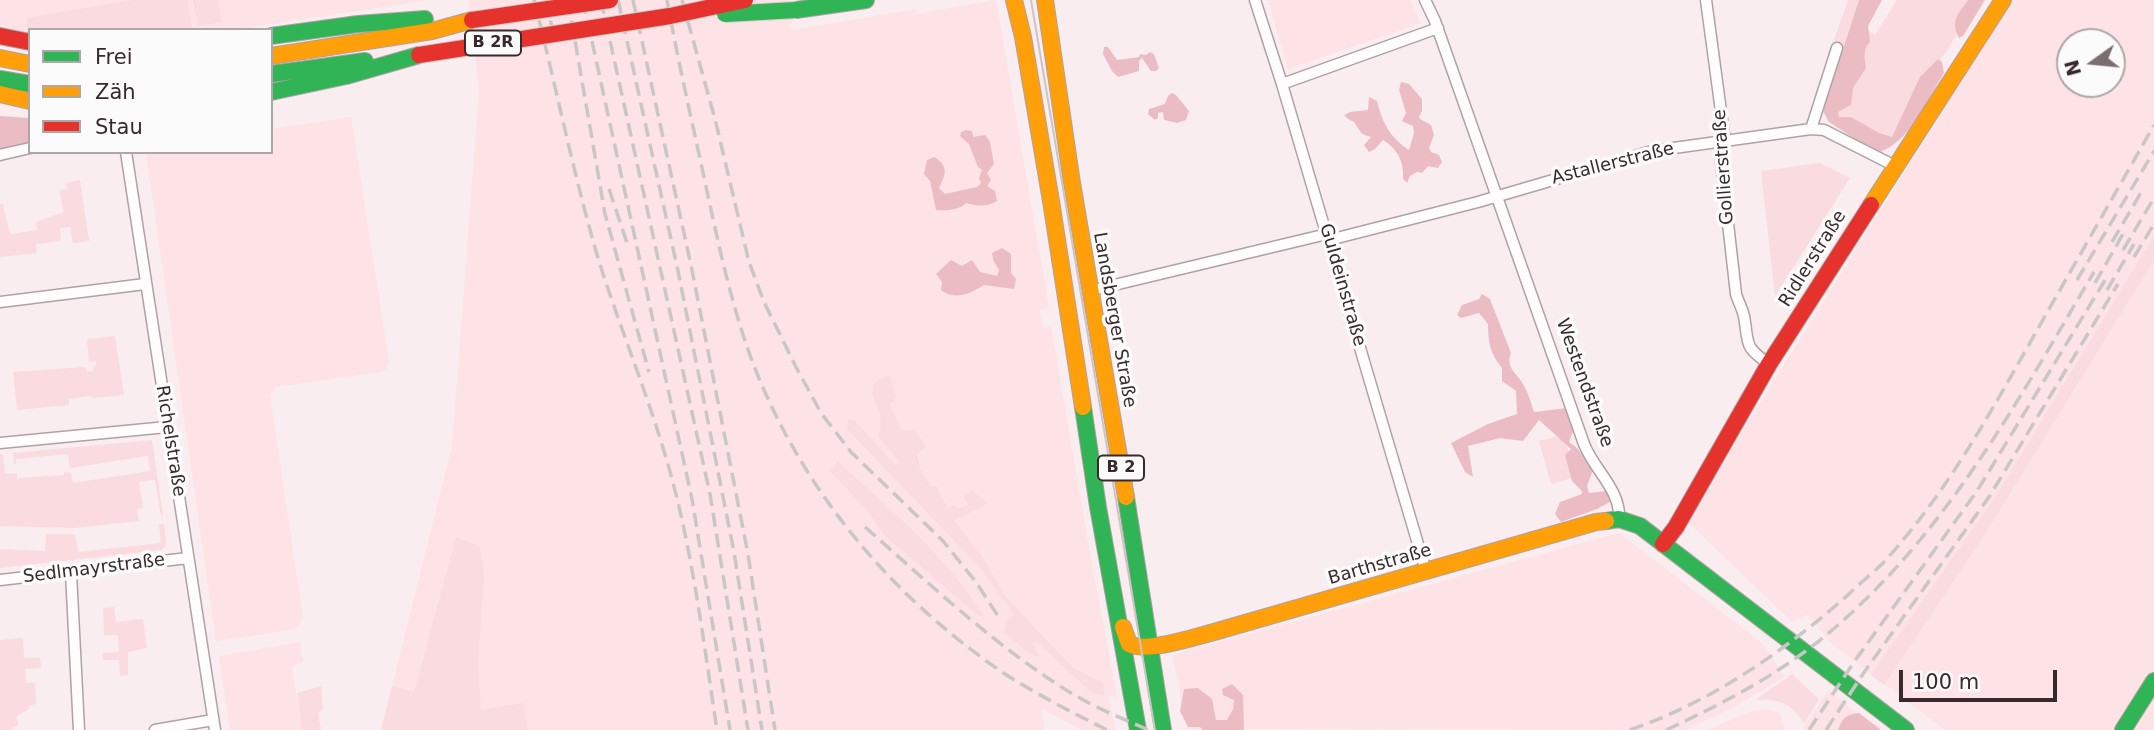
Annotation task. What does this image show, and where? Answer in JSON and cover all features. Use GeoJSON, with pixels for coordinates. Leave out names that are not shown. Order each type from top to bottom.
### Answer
{"type":"FeatureCollection","features":[{"type":"Feature","properties":{"kind":"main road","name":"B 2R"},"geometry":{"type":"LineString","coordinates":[[273,56],[432,30],[472,20],[610,0]]}},
{"type":"Feature","properties":{"kind":"main road","name":"B 2R"},"geometry":{"type":"LineString","coordinates":[[273,74],[419,55],[670,16],[745,0]]}},
{"type":"Feature","properties":{"kind":"main road"},"geometry":{"type":"LineString","coordinates":[[670,16],[796,10],[866,0]]}},
{"type":"Feature","properties":{"kind":"main road","name":"B 2"},"geometry":{"type":"LineString","coordinates":[[1014,0],[1023,37],[1051,201],[1114,601],[1138,730]]}},
{"type":"Feature","properties":{"kind":"main road","name":"Landsberger Straße"},"geometry":{"type":"LineString","coordinates":[[1045,0],[1055,81],[1163,730]]}},
{"type":"Feature","properties":{"kind":"main road","name":"Ridlerstraße"},"geometry":{"type":"LineString","coordinates":[[1663,544],[1676,527],[1763,360],[1895,166],[2003,0]]}},
{"type":"Feature","properties":{"kind":"main road"},"geometry":{"type":"LineString","coordinates":[[273,36],[358,24],[436,18],[472,20]]}},
{"type":"Feature","properties":{"kind":"main road"},"geometry":{"type":"LineString","coordinates":[[0,36],[28,41]]}},
{"type":"Feature","properties":{"kind":"main road"},"geometry":{"type":"LineString","coordinates":[[273,92],[310,86],[419,55]]}},
{"type":"Feature","properties":{"kind":"main road"},"geometry":{"type":"LineString","coordinates":[[0,58],[28,64]]}},
{"type":"Feature","properties":{"kind":"main road"},"geometry":{"type":"LineString","coordinates":[[0,79],[28,84]]}},
{"type":"Feature","properties":{"kind":"main road"},"geometry":{"type":"LineString","coordinates":[[0,94],[27,101]]}},
{"type":"Feature","properties":{"kind":"main road"},"geometry":{"type":"LineString","coordinates":[[0,106],[27,101]]}},
{"type":"Feature","properties":{"kind":"main road"},"geometry":{"type":"LineString","coordinates":[[1619,519],[1640,526],[1906,730]]}},
{"type":"Feature","properties":{"kind":"main road","name":"Barthstraße"},"geometry":{"type":"LineString","coordinates":[[1151,646],[1279,614],[1596,522],[1619,519]]}},
{"type":"Feature","properties":{"kind":"main road"},"geometry":{"type":"LineString","coordinates":[[1114,601],[1129,644],[1135,647],[1151,646]]}},
{"type":"Feature","properties":{"kind":"main road"},"geometry":{"type":"LineString","coordinates":[[2123,730],[2154,681]]}},
{"type":"Feature","properties":{"kind":"street","name":"Guldeinstraße"},"geometry":{"type":"LineString","coordinates":[[1255,0],[1426,571]]}},
{"type":"Feature","properties":{"kind":"street","name":"Westendstraße"},"geometry":{"type":"LineString","coordinates":[[1425,0],[1438,28],[1584,444],[1596,468],[1615,494],[1619,519]]}},
{"type":"Feature","properties":{"kind":"street","name":"Gollierstraße"},"geometry":{"type":"LineString","coordinates":[[1706,0],[1725,141],[1720,150],[1736,294],[1744,313],[1746,340],[1753,353],[1763,360]]}},
{"type":"Feature","properties":{"kind":"street"},"geometry":{"type":"LineString","coordinates":[[1282,83],[1438,28]]}},
{"type":"Feature","properties":{"kind":"street"},"geometry":{"type":"LineString","coordinates":[[1811,129],[1837,48]]}},
{"type":"Feature","properties":{"kind":"street","name":"Astallerstraße"},"geometry":{"type":"LineString","coordinates":[[1089,291],[1497,196],[1652,151],[1811,129],[1824,130],[1895,166]]}},
{"type":"Feature","properties":{"kind":"street"},"geometry":{"type":"LineString","coordinates":[[0,155],[28,148]]}},
{"type":"Feature","properties":{"kind":"street","name":"Richelstraße"},"geometry":{"type":"LineString","coordinates":[[126,154],[214,725]]}},
{"type":"Feature","properties":{"kind":"street"},"geometry":{"type":"LineString","coordinates":[[0,302],[145,284]]}},
{"type":"Feature","properties":{"kind":"street"},"geometry":{"type":"LineString","coordinates":[[0,443],[167,427]]}},
{"type":"Feature","properties":{"kind":"street","name":"Sedlmayrstraße"},"geometry":{"type":"LineString","coordinates":[[0,580],[188,558]]}},
{"type":"Feature","properties":{"kind":"street"},"geometry":{"type":"LineString","coordinates":[[71,573],[79,730]]}},
{"type":"Feature","properties":{"kind":"street"},"geometry":{"type":"LineString","coordinates":[[155,730],[214,725]]}},
{"type":"Feature","properties":{"kind":"shaded area"},"geometry":{"type":"Polygon","coordinates":[[[0,0],[429,0],[244,28],[28,28],[28,35],[0,28],[0,0]]]}},
{"type":"Feature","properties":{"kind":"shaded area"},"geometry":{"type":"Polygon","coordinates":[[[133,0],[187,0],[192,28],[28,28],[27,18],[133,0]]]}},
{"type":"Feature","properties":{"kind":"shaded area"},"geometry":{"type":"Polygon","coordinates":[[[193,0],[218,0],[222,22],[198,26],[193,0]]]}},
{"type":"Feature","properties":{"kind":"shaded area"},"geometry":{"type":"Polygon","coordinates":[[[469,0],[787,0],[793,20],[790,26],[793,30],[915,9],[917,14],[996,0],[1049,308],[1039,310],[1043,328],[1051,327],[1053,336],[1117,698],[1109,695],[1115,730],[1082,730],[1041,709],[1045,730],[528,730],[524,704],[481,710],[478,661],[456,538],[414,692],[392,686],[452,446],[479,91],[469,0]]]}},
{"type":"Feature","properties":{"kind":"shaded area"},"geometry":{"type":"Polygon","coordinates":[[[1268,0],[1410,0],[1421,23],[1288,69],[1268,0]]]}},
{"type":"Feature","properties":{"kind":"shaded area"},"geometry":{"type":"Polygon","coordinates":[[[1848,0],[1868,0],[1860,25],[1875,35],[1897,0],[1979,0],[1882,151],[1835,123],[1852,52],[1833,43],[1848,0]]]}},
{"type":"Feature","properties":{"kind":"shaded area"},"geometry":{"type":"Polygon","coordinates":[[[1859,0],[1882,0],[1868,26],[1870,42],[1865,51],[1866,68],[1853,88],[1851,105],[1838,112],[1839,117],[1851,117],[1879,133],[1892,137],[1920,77],[1938,59],[1942,62],[1944,73],[1908,130],[1889,148],[1877,153],[1829,122],[1823,111],[1859,0]]]}},
{"type":"Feature","properties":{"kind":"shaded area"},"geometry":{"type":"Polygon","coordinates":[[[1968,0],[1985,0],[1963,36],[1959,38],[1955,22],[1968,0]]]}},
{"type":"Feature","properties":{"kind":"shaded area"},"geometry":{"type":"Polygon","coordinates":[[[2012,0],[2154,0],[2154,730],[1945,730],[1831,643],[1808,615],[1791,621],[1689,523],[1747,424],[2012,0]]]}},
{"type":"Feature","properties":{"kind":"shaded area"},"geometry":{"type":"Polygon","coordinates":[[[1104,47],[1108,47],[1117,60],[1139,57],[1140,54],[1146,55],[1150,52],[1154,54],[1159,68],[1151,71],[1142,58],[1139,61],[1139,71],[1118,77],[1103,54],[1104,47]]]}},
{"type":"Feature","properties":{"kind":"shaded area"},"geometry":{"type":"Polygon","coordinates":[[[1401,82],[1409,84],[1422,99],[1419,117],[1431,125],[1434,135],[1429,148],[1431,152],[1439,155],[1442,162],[1438,168],[1428,166],[1422,173],[1417,172],[1410,176],[1407,183],[1403,179],[1399,156],[1393,148],[1383,140],[1369,152],[1364,145],[1371,137],[1362,134],[1354,122],[1344,115],[1368,110],[1369,97],[1377,101],[1388,129],[1409,150],[1414,133],[1413,126],[1402,121],[1406,113],[1399,90],[1401,82]]]}},
{"type":"Feature","properties":{"kind":"shaded area"},"geometry":{"type":"Polygon","coordinates":[[[1172,93],[1189,111],[1186,120],[1177,123],[1164,120],[1163,112],[1158,113],[1155,120],[1148,114],[1149,109],[1165,104],[1172,93]]]}},
{"type":"Feature","properties":{"kind":"shaded area"},"geometry":{"type":"Polygon","coordinates":[[[0,116],[28,118],[28,142],[0,149],[0,116]]]}},
{"type":"Feature","properties":{"kind":"shaded area"},"geometry":{"type":"Polygon","coordinates":[[[351,117],[389,362],[386,369],[380,372],[276,387],[270,395],[303,619],[295,629],[216,641],[146,154],[273,154],[273,129],[351,117]]]}},
{"type":"Feature","properties":{"kind":"shaded area"},"geometry":{"type":"Polygon","coordinates":[[[972,131],[973,137],[985,135],[990,142],[994,164],[987,173],[991,180],[987,186],[995,191],[997,201],[982,205],[966,203],[956,209],[936,210],[930,181],[924,174],[927,160],[934,157],[942,164],[944,175],[939,188],[945,194],[977,187],[981,183],[979,178],[982,170],[978,167],[969,144],[960,136],[961,132],[972,131]]]}},
{"type":"Feature","properties":{"kind":"shaded area"},"geometry":{"type":"Polygon","coordinates":[[[1820,163],[1850,178],[1775,296],[1761,171],[1820,163]]]}},
{"type":"Feature","properties":{"kind":"shaded area"},"geometry":{"type":"Polygon","coordinates":[[[80,180],[89,241],[73,243],[70,227],[60,228],[61,241],[36,244],[37,253],[0,257],[0,204],[3,204],[10,234],[38,230],[36,222],[64,212],[59,190],[67,189],[66,183],[80,180]]]}},
{"type":"Feature","properties":{"kind":"shaded area"},"geometry":{"type":"Polygon","coordinates":[[[2154,236],[2154,260],[1985,534],[1884,685],[1871,675],[1996,496],[2154,236]]]}},
{"type":"Feature","properties":{"kind":"shaded area"},"geometry":{"type":"Polygon","coordinates":[[[1002,248],[1011,254],[1011,273],[1016,279],[1014,289],[984,285],[969,293],[957,295],[941,290],[942,282],[936,274],[951,260],[962,266],[972,260],[980,272],[997,276],[999,270],[992,253],[1002,248]]]}},
{"type":"Feature","properties":{"kind":"shaded area"},"geometry":{"type":"Polygon","coordinates":[[[1482,294],[1490,299],[1511,353],[1511,366],[1525,387],[1534,412],[1567,408],[1573,431],[1569,442],[1577,448],[1593,470],[1587,486],[1589,493],[1607,491],[1610,502],[1561,522],[1555,514],[1560,502],[1582,494],[1582,491],[1572,481],[1565,455],[1571,449],[1539,420],[1523,441],[1500,438],[1468,446],[1473,477],[1465,472],[1451,443],[1488,424],[1517,414],[1516,391],[1502,381],[1502,368],[1490,348],[1488,324],[1479,313],[1461,318],[1457,315],[1462,305],[1479,299],[1482,294]]]}},
{"type":"Feature","properties":{"kind":"shaded area"},"geometry":{"type":"Polygon","coordinates":[[[115,336],[124,395],[69,399],[69,405],[17,410],[13,372],[85,367],[87,372],[93,371],[96,361],[89,362],[87,339],[115,336]]]}},
{"type":"Feature","properties":{"kind":"shaded area"},"geometry":{"type":"Polygon","coordinates":[[[890,375],[896,398],[890,404],[901,430],[914,430],[926,446],[917,454],[920,469],[930,486],[936,486],[948,509],[953,505],[960,508],[968,505],[964,497],[972,491],[986,502],[984,506],[954,520],[986,562],[1003,594],[1072,667],[1103,683],[1104,695],[1091,692],[1036,641],[1032,644],[1039,656],[1034,656],[1004,633],[1007,619],[1014,614],[979,566],[847,429],[848,420],[854,420],[896,466],[899,461],[878,436],[881,424],[873,395],[875,383],[890,375]]]}},
{"type":"Feature","properties":{"kind":"shaded area"},"geometry":{"type":"Polygon","coordinates":[[[1564,435],[1576,477],[1551,484],[1539,441],[1564,435]]]}},
{"type":"Feature","properties":{"kind":"shaded area"},"geometry":{"type":"Polygon","coordinates":[[[152,440],[163,515],[161,516],[155,480],[139,482],[143,508],[137,509],[139,521],[74,528],[0,526],[0,454],[3,454],[5,474],[17,473],[17,478],[64,475],[64,472],[71,473],[73,483],[150,471],[148,456],[70,468],[68,454],[16,459],[14,464],[13,453],[152,440]]]}},
{"type":"Feature","properties":{"kind":"shaded area"},"geometry":{"type":"Polygon","coordinates":[[[838,462],[934,553],[984,616],[979,616],[885,536],[868,511],[829,470],[838,462]]]}},
{"type":"Feature","properties":{"kind":"shaded area"},"geometry":{"type":"Polygon","coordinates":[[[159,524],[164,524],[166,541],[161,550],[0,568],[0,549],[45,551],[46,534],[75,534],[78,552],[161,543],[159,524]]]}},
{"type":"Feature","properties":{"kind":"shaded area"},"geometry":{"type":"Polygon","coordinates":[[[1619,533],[1758,640],[1784,677],[1732,708],[1686,730],[1187,729],[1173,658],[1176,654],[1619,533]]]}},
{"type":"Feature","properties":{"kind":"shaded area"},"geometry":{"type":"Polygon","coordinates":[[[456,537],[480,546],[484,577],[478,660],[481,710],[524,703],[528,730],[381,730],[392,686],[414,692],[456,537]]]}},
{"type":"Feature","properties":{"kind":"shaded area"},"geometry":{"type":"Polygon","coordinates":[[[114,607],[116,622],[143,619],[147,648],[128,652],[128,675],[120,676],[119,660],[103,660],[103,653],[119,652],[118,635],[104,635],[103,608],[114,607]]]}},
{"type":"Feature","properties":{"kind":"shaded area"},"geometry":{"type":"Polygon","coordinates":[[[23,638],[24,658],[40,658],[41,668],[25,669],[26,683],[35,683],[36,704],[28,706],[29,709],[17,716],[18,726],[13,727],[13,730],[0,730],[0,640],[23,638]]]}},
{"type":"Feature","properties":{"kind":"shaded area"},"geometry":{"type":"Polygon","coordinates":[[[300,642],[303,662],[292,666],[302,730],[230,730],[219,656],[300,642]]]}},
{"type":"Feature","properties":{"kind":"shaded area"},"geometry":{"type":"Polygon","coordinates":[[[1792,674],[1819,699],[1804,724],[1795,711],[1784,704],[1772,700],[1756,700],[1792,674]]]}},
{"type":"Feature","properties":{"kind":"shaded area"},"geometry":{"type":"Polygon","coordinates":[[[1232,684],[1243,695],[1244,730],[1203,730],[1200,727],[1188,727],[1180,711],[1184,689],[1198,688],[1212,699],[1216,720],[1227,720],[1234,700],[1223,695],[1222,689],[1232,684]]]}},
{"type":"Feature","properties":{"kind":"shaded area"},"geometry":{"type":"Polygon","coordinates":[[[321,686],[323,709],[318,713],[321,730],[302,730],[297,693],[321,686]]]}},
{"type":"Feature","properties":{"kind":"shaded area"},"geometry":{"type":"Polygon","coordinates":[[[1829,690],[1857,713],[1879,730],[1802,730],[1829,690]]]}},
{"type":"Feature","properties":{"kind":"shaded area"},"geometry":{"type":"Polygon","coordinates":[[[1765,709],[1779,712],[1785,728],[1783,730],[1707,730],[1752,711],[1765,709]]]}},
{"type":"Feature","properties":{"kind":"shaded area"},"geometry":{"type":"Polygon","coordinates":[[[1859,713],[1881,730],[1838,730],[1845,717],[1859,713]]]}},
{"type":"Feature","properties":{"kind":"tram line"},"geometry":{"type":"LineString","coordinates":[[1031,0],[1155,730]]}},
{"type":"Feature","properties":{"kind":"railway"},"geometry":{"type":"LineString","coordinates":[[534,0],[598,258],[655,423],[680,510],[717,730]]}},
{"type":"Feature","properties":{"kind":"railway"},"geometry":{"type":"LineString","coordinates":[[546,0],[555,41]]}},
{"type":"Feature","properties":{"kind":"railway"},"geometry":{"type":"LineString","coordinates":[[568,0],[605,214],[649,372]]}},
{"type":"Feature","properties":{"kind":"railway"},"geometry":{"type":"LineString","coordinates":[[583,0],[692,499],[730,730]]}},
{"type":"Feature","properties":{"kind":"railway"},"geometry":{"type":"LineString","coordinates":[[601,0],[710,494],[748,730]]}},
{"type":"Feature","properties":{"kind":"railway"},"geometry":{"type":"LineString","coordinates":[[618,0],[678,271],[734,552],[762,730]]}},
{"type":"Feature","properties":{"kind":"railway"},"geometry":{"type":"LineString","coordinates":[[633,0],[692,270],[748,554],[775,730]]}},
{"type":"Feature","properties":{"kind":"railway"},"geometry":{"type":"LineString","coordinates":[[667,0],[710,206],[733,301],[756,371],[800,460],[827,502],[858,541],[926,612],[964,645],[1005,674],[1107,730]]}},
{"type":"Feature","properties":{"kind":"railway"},"geometry":{"type":"LineString","coordinates":[[682,0],[715,119],[749,262],[764,302],[796,367],[821,413],[851,452],[943,541],[976,582],[998,616]]}},
{"type":"Feature","properties":{"kind":"railway"},"geometry":{"type":"LineString","coordinates":[[1630,730],[1689,705],[1746,673],[1825,615],[1884,562],[1928,509],[1966,452],[2154,125]]}},
{"type":"Feature","properties":{"kind":"railway"},"geometry":{"type":"LineString","coordinates":[[2077,280],[2154,151]]}},
{"type":"Feature","properties":{"kind":"railway"},"geometry":{"type":"LineString","coordinates":[[609,189],[628,246]]}},
{"type":"Feature","properties":{"kind":"railway"},"geometry":{"type":"LineString","coordinates":[[2112,242],[2142,191]]}},
{"type":"Feature","properties":{"kind":"railway"},"geometry":{"type":"LineString","coordinates":[[2123,250],[2154,198]]}},
{"type":"Feature","properties":{"kind":"railway"},"geometry":{"type":"LineString","coordinates":[[2134,257],[2154,224]]}},
{"type":"Feature","properties":{"kind":"railway"},"geometry":{"type":"LineString","coordinates":[[2095,283],[2123,234]]}},
{"type":"Feature","properties":{"kind":"railway"},"geometry":{"type":"LineString","coordinates":[[2107,290],[2134,244]]}},
{"type":"Feature","properties":{"kind":"railway"},"geometry":{"type":"LineString","coordinates":[[1666,730],[1749,688],[1788,663],[1825,636],[1868,598],[1942,512],[1975,466],[2094,272]]}},
{"type":"Feature","properties":{"kind":"railway"},"geometry":{"type":"LineString","coordinates":[[1809,730],[1854,662],[1977,491],[2107,277]]}},
{"type":"Feature","properties":{"kind":"railway"},"geometry":{"type":"LineString","coordinates":[[1826,730],[1989,497],[2118,284]]}},
{"type":"Feature","properties":{"kind":"railway"},"geometry":{"type":"LineString","coordinates":[[865,527],[1016,656],[1090,704],[1149,730]]}},
{"type":"Feature","properties":{"kind":"traffic: fast"},"geometry":{"type":"LineString","coordinates":[[796,10],[866,0]]}},
{"type":"Feature","properties":{"kind":"traffic: fast"},"geometry":{"type":"LineString","coordinates":[[725,14],[796,10]]}},
{"type":"Feature","properties":{"kind":"traffic: fast"},"geometry":{"type":"LineString","coordinates":[[273,36],[358,24],[425,19]]}},
{"type":"Feature","properties":{"kind":"traffic: fast"},"geometry":{"type":"LineString","coordinates":[[273,92],[346,76],[419,55]]}},
{"type":"Feature","properties":{"kind":"traffic: fast"},"geometry":{"type":"LineString","coordinates":[[273,74],[365,61]]}},
{"type":"Feature","properties":{"kind":"traffic: fast"},"geometry":{"type":"LineString","coordinates":[[0,79],[28,84]]}},
{"type":"Feature","properties":{"kind":"traffic: fast"},"geometry":{"type":"LineString","coordinates":[[1083,407],[1138,730]]}},
{"type":"Feature","properties":{"kind":"traffic: fast"},"geometry":{"type":"LineString","coordinates":[[1126,497],[1163,730]]}},
{"type":"Feature","properties":{"kind":"traffic: fast"},"geometry":{"type":"LineString","coordinates":[[1606,521],[1619,519],[1640,526],[1906,730]]}},
{"type":"Feature","properties":{"kind":"traffic: fast"},"geometry":{"type":"LineString","coordinates":[[2123,730],[2154,681]]}},
{"type":"Feature","properties":{"kind":"traffic: slow"},"geometry":{"type":"LineString","coordinates":[[1014,0],[1023,37],[1051,201],[1083,407]]}},
{"type":"Feature","properties":{"kind":"traffic: slow"},"geometry":{"type":"LineString","coordinates":[[1045,0],[1072,183],[1126,497]]}},
{"type":"Feature","properties":{"kind":"traffic: slow"},"geometry":{"type":"LineString","coordinates":[[1871,205],[2003,0]]}},
{"type":"Feature","properties":{"kind":"traffic: slow"},"geometry":{"type":"LineString","coordinates":[[273,56],[432,31],[472,20]]}},
{"type":"Feature","properties":{"kind":"traffic: slow"},"geometry":{"type":"LineString","coordinates":[[0,58],[28,64]]}},
{"type":"Feature","properties":{"kind":"traffic: slow"},"geometry":{"type":"LineString","coordinates":[[0,94],[28,101]]}},
{"type":"Feature","properties":{"kind":"traffic: slow"},"geometry":{"type":"LineString","coordinates":[[1123,627],[1129,644],[1147,647],[1171,643],[1606,521]]}},
{"type":"Feature","properties":{"kind":"traffic: jam"},"geometry":{"type":"LineString","coordinates":[[472,20],[610,0]]}},
{"type":"Feature","properties":{"kind":"traffic: jam"},"geometry":{"type":"LineString","coordinates":[[419,55],[670,16],[745,0]]}},
{"type":"Feature","properties":{"kind":"traffic: jam"},"geometry":{"type":"LineString","coordinates":[[0,36],[28,42]]}},
{"type":"Feature","properties":{"kind":"traffic: jam"},"geometry":{"type":"LineString","coordinates":[[1663,544],[1676,527],[1769,364],[1871,205]]}}]}
